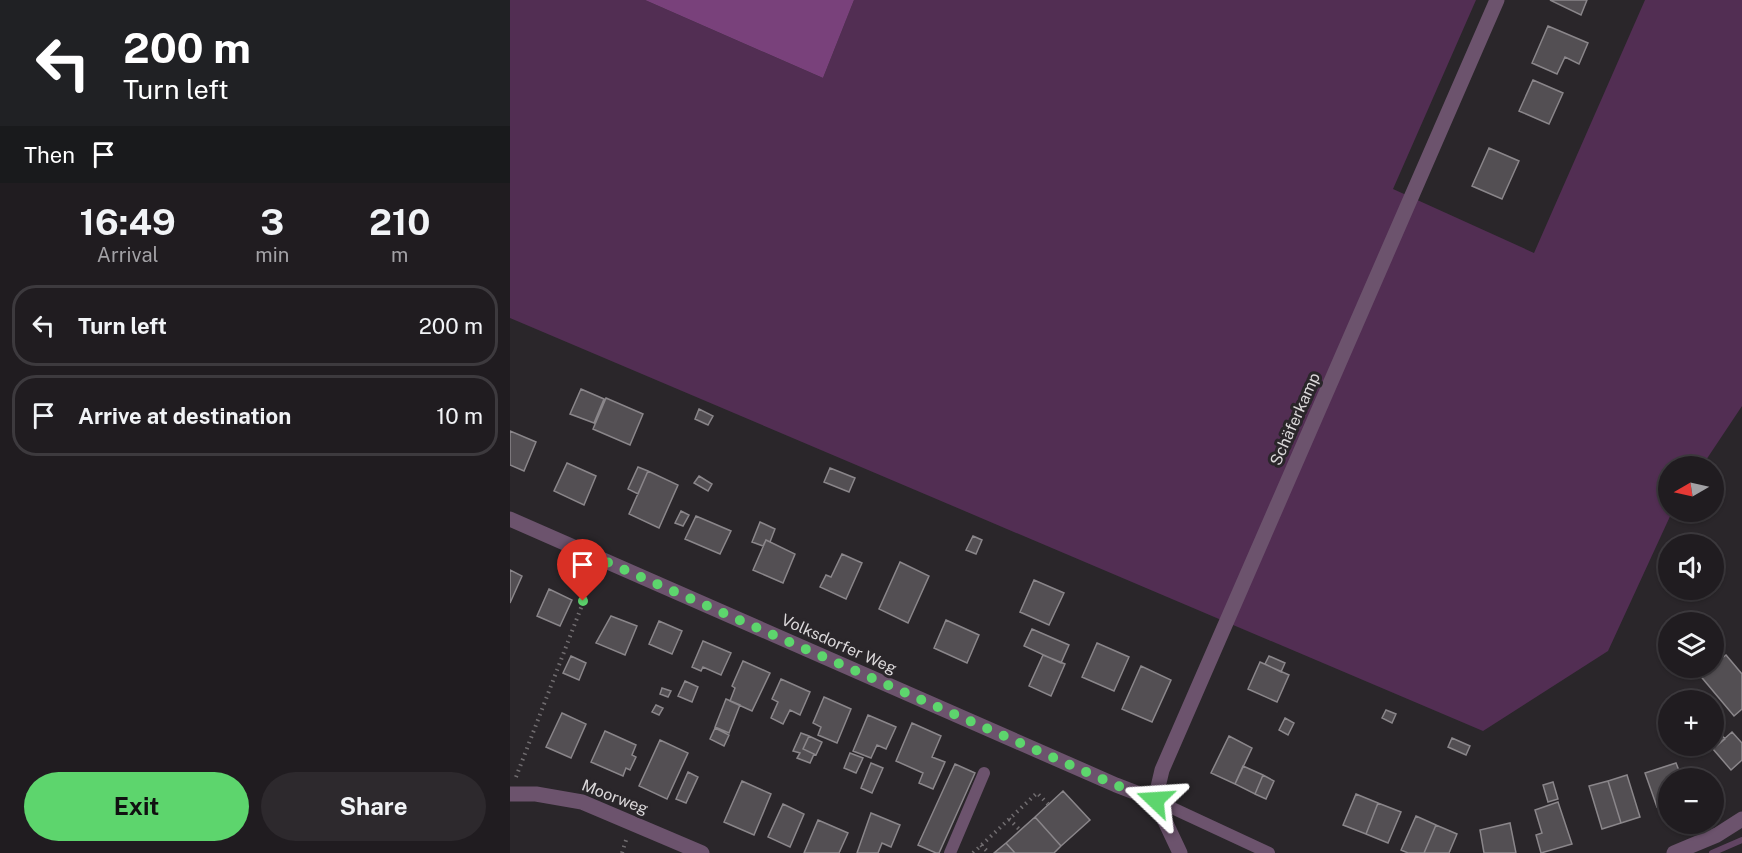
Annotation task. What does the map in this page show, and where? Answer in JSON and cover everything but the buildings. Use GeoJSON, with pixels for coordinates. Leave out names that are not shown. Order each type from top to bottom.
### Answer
{"type":"FeatureCollection","features":[{"type":"Feature","properties":{"kind":"street","name":"Schäferkamp"},"geometry":{"type":"LineString","coordinates":[[1155,800],[1162,770],[1497,0]]}},
{"type":"Feature","properties":{"kind":"street","name":"Volksdorfer Weg"},"geometry":{"type":"LineString","coordinates":[[510,519],[1116,785],[1155,800]]}},
{"type":"Feature","properties":{"kind":"street","name":"Moorweg"},"geometry":{"type":"LineString","coordinates":[[512,787],[536,794],[582,802],[702,853]]}},
{"type":"Feature","properties":{"kind":"street"},"geometry":{"type":"LineString","coordinates":[[1155,800],[1180,853]]}},
{"type":"Feature","properties":{"kind":"street"},"geometry":{"type":"LineString","coordinates":[[1674,853],[1717,835],[1742,819]]}},
{"type":"Feature","properties":{"kind":"lane"},"geometry":{"type":"LineString","coordinates":[[950,853],[984,773]]}},
{"type":"Feature","properties":{"kind":"lane"},"geometry":{"type":"LineString","coordinates":[[1155,800],[1269,853]]}},
{"type":"Feature","properties":{"kind":"path"},"geometry":{"type":"LineString","coordinates":[[512,787],[600,559]]}},
{"type":"Feature","properties":{"kind":"path"},"geometry":{"type":"LineString","coordinates":[[973,853],[1037,793],[1048,804]]}},
{"type":"Feature","properties":{"kind":"path"},"geometry":{"type":"LineString","coordinates":[[1010,819],[1020,830]]}},
{"type":"Feature","properties":{"kind":"path"},"geometry":{"type":"LineString","coordinates":[[981,845],[989,853]]}},
{"type":"Feature","properties":{"kind":"shaded area"},"geometry":{"type":"Polygon","coordinates":[[[510,0],[645,0],[823,78],[854,0],[1476,0],[1393,189],[1534,253],[1645,0],[1742,0],[1742,406],[1709,456],[1658,456],[1658,522],[1667,522],[1662,534],[1658,534],[1658,542],[1608,651],[1483,731],[510,318],[510,0]]]}},
{"type":"Feature","properties":{"kind":"shaded area"},"geometry":{"type":"Polygon","coordinates":[[[645,0],[854,0],[823,78],[645,0]]]}},
{"type":"Feature","properties":{"kind":"waterway"},"geometry":{"type":"LineString","coordinates":[[1712,853],[1742,840]]}},
{"type":"Feature","properties":{"kind":"route"},"geometry":{"type":"LineString","coordinates":[[583,601],[600,559],[1155,800]]}}]}
